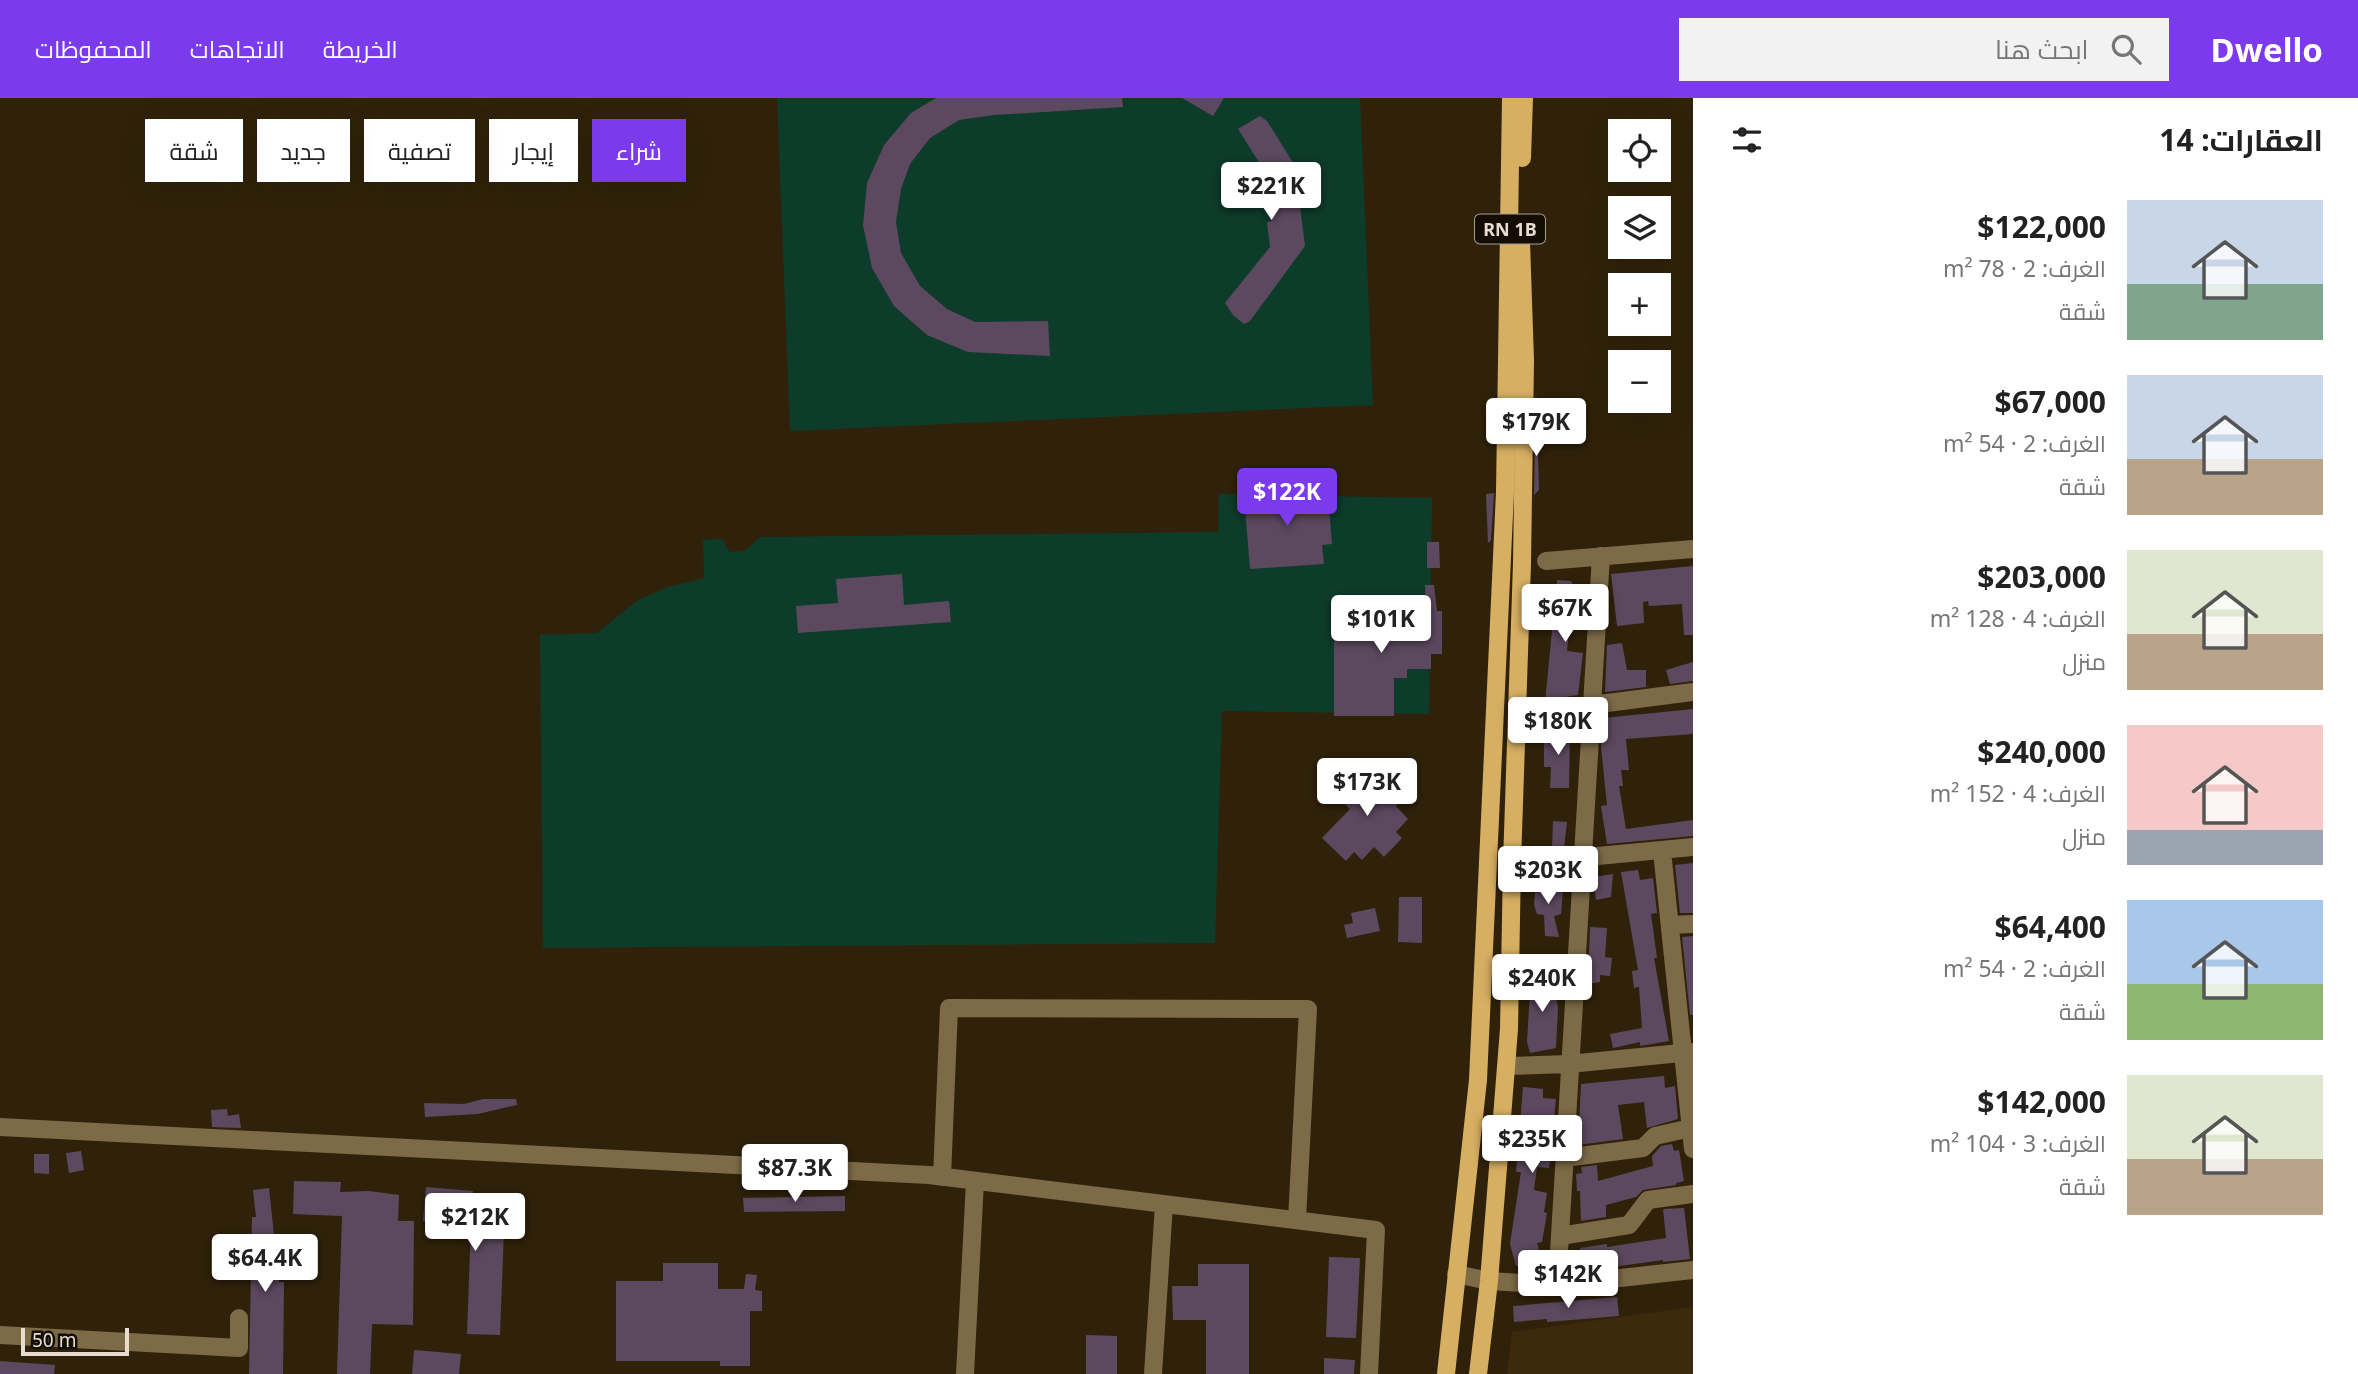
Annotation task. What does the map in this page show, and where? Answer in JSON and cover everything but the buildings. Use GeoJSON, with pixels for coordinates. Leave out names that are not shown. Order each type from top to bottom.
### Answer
{"type":"FeatureCollection","features":[{"type":"Feature","properties":{"kind":"main road","name":"RN 1B"},"geometry":{"type":"LineString","coordinates":[[1511,98],[1517,360]]}},
{"type":"Feature","properties":{"kind":"main road","name":"RN 1B"},"geometry":{"type":"LineString","coordinates":[[1478,1374],[1489,1281],[1507,1066],[1514,492],[1524,98]]}},
{"type":"Feature","properties":{"kind":"main road","name":"RN 1B"},"geometry":{"type":"LineString","coordinates":[[1446,1374],[1478,1080],[1514,492]]}},
{"type":"Feature","properties":{"kind":"street"},"geometry":{"type":"LineString","coordinates":[[1546,561],[1693,550]]}},
{"type":"Feature","properties":{"kind":"street"},"geometry":{"type":"LineString","coordinates":[[1557,1285],[1601,556]]}},
{"type":"Feature","properties":{"kind":"street"},"geometry":{"type":"LineString","coordinates":[[1553,710],[1693,692]]}},
{"type":"Feature","properties":{"kind":"street"},"geometry":{"type":"LineString","coordinates":[[1545,861],[1693,847]]}},
{"type":"Feature","properties":{"kind":"street"},"geometry":{"type":"LineString","coordinates":[[1662,850],[1687,1052],[1693,1149]]}},
{"type":"Feature","properties":{"kind":"street"},"geometry":{"type":"LineString","coordinates":[[1670,925],[1693,924]]}},
{"type":"Feature","properties":{"kind":"street"},"geometry":{"type":"LineString","coordinates":[[942,1177],[949,1008],[1308,1009],[1297,1220]]}},
{"type":"Feature","properties":{"kind":"street"},"geometry":{"type":"LineString","coordinates":[[1507,1066],[1569,1064],[1687,1052]]}},
{"type":"Feature","properties":{"kind":"street"},"geometry":{"type":"LineString","coordinates":[[0,1127],[942,1177],[1376,1230],[1369,1374]]}},
{"type":"Feature","properties":{"kind":"street"},"geometry":{"type":"LineString","coordinates":[[1564,1158],[1643,1149],[1655,1136],[1691,1128]]}},
{"type":"Feature","properties":{"kind":"street"},"geometry":{"type":"LineString","coordinates":[[965,1374],[975,1181]]}},
{"type":"Feature","properties":{"kind":"street"},"geometry":{"type":"LineString","coordinates":[[1559,1236],[1629,1225],[1648,1200],[1693,1194]]}},
{"type":"Feature","properties":{"kind":"street"},"geometry":{"type":"LineString","coordinates":[[1153,1374],[1164,1204]]}},
{"type":"Feature","properties":{"kind":"street"},"geometry":{"type":"LineString","coordinates":[[1456,1274],[1489,1281],[1557,1285],[1693,1270]]}},
{"type":"Feature","properties":{"kind":"street"},"geometry":{"type":"LineString","coordinates":[[0,1335],[239,1348],[239,1318]]}},
{"type":"Feature","properties":{"kind":"shaded area"},"geometry":{"type":"Polygon","coordinates":[[[1693,1307],[1693,1374],[1507,1374],[1512,1332],[1693,1307]]]}},
{"type":"Feature","properties":{"kind":"green space"},"geometry":{"type":"Polygon","coordinates":[[[777,98],[1360,98],[1373,405],[790,431],[777,98]]]}},
{"type":"Feature","properties":{"kind":"green space"},"geometry":{"type":"Polygon","coordinates":[[[1219,494],[1432,498],[1429,714],[1222,711],[1215,943],[543,948],[540,635],[597,633],[638,600],[668,587],[704,578],[703,540],[722,539],[730,552],[745,551],[760,537],[1218,532],[1219,494]]]}}]}
